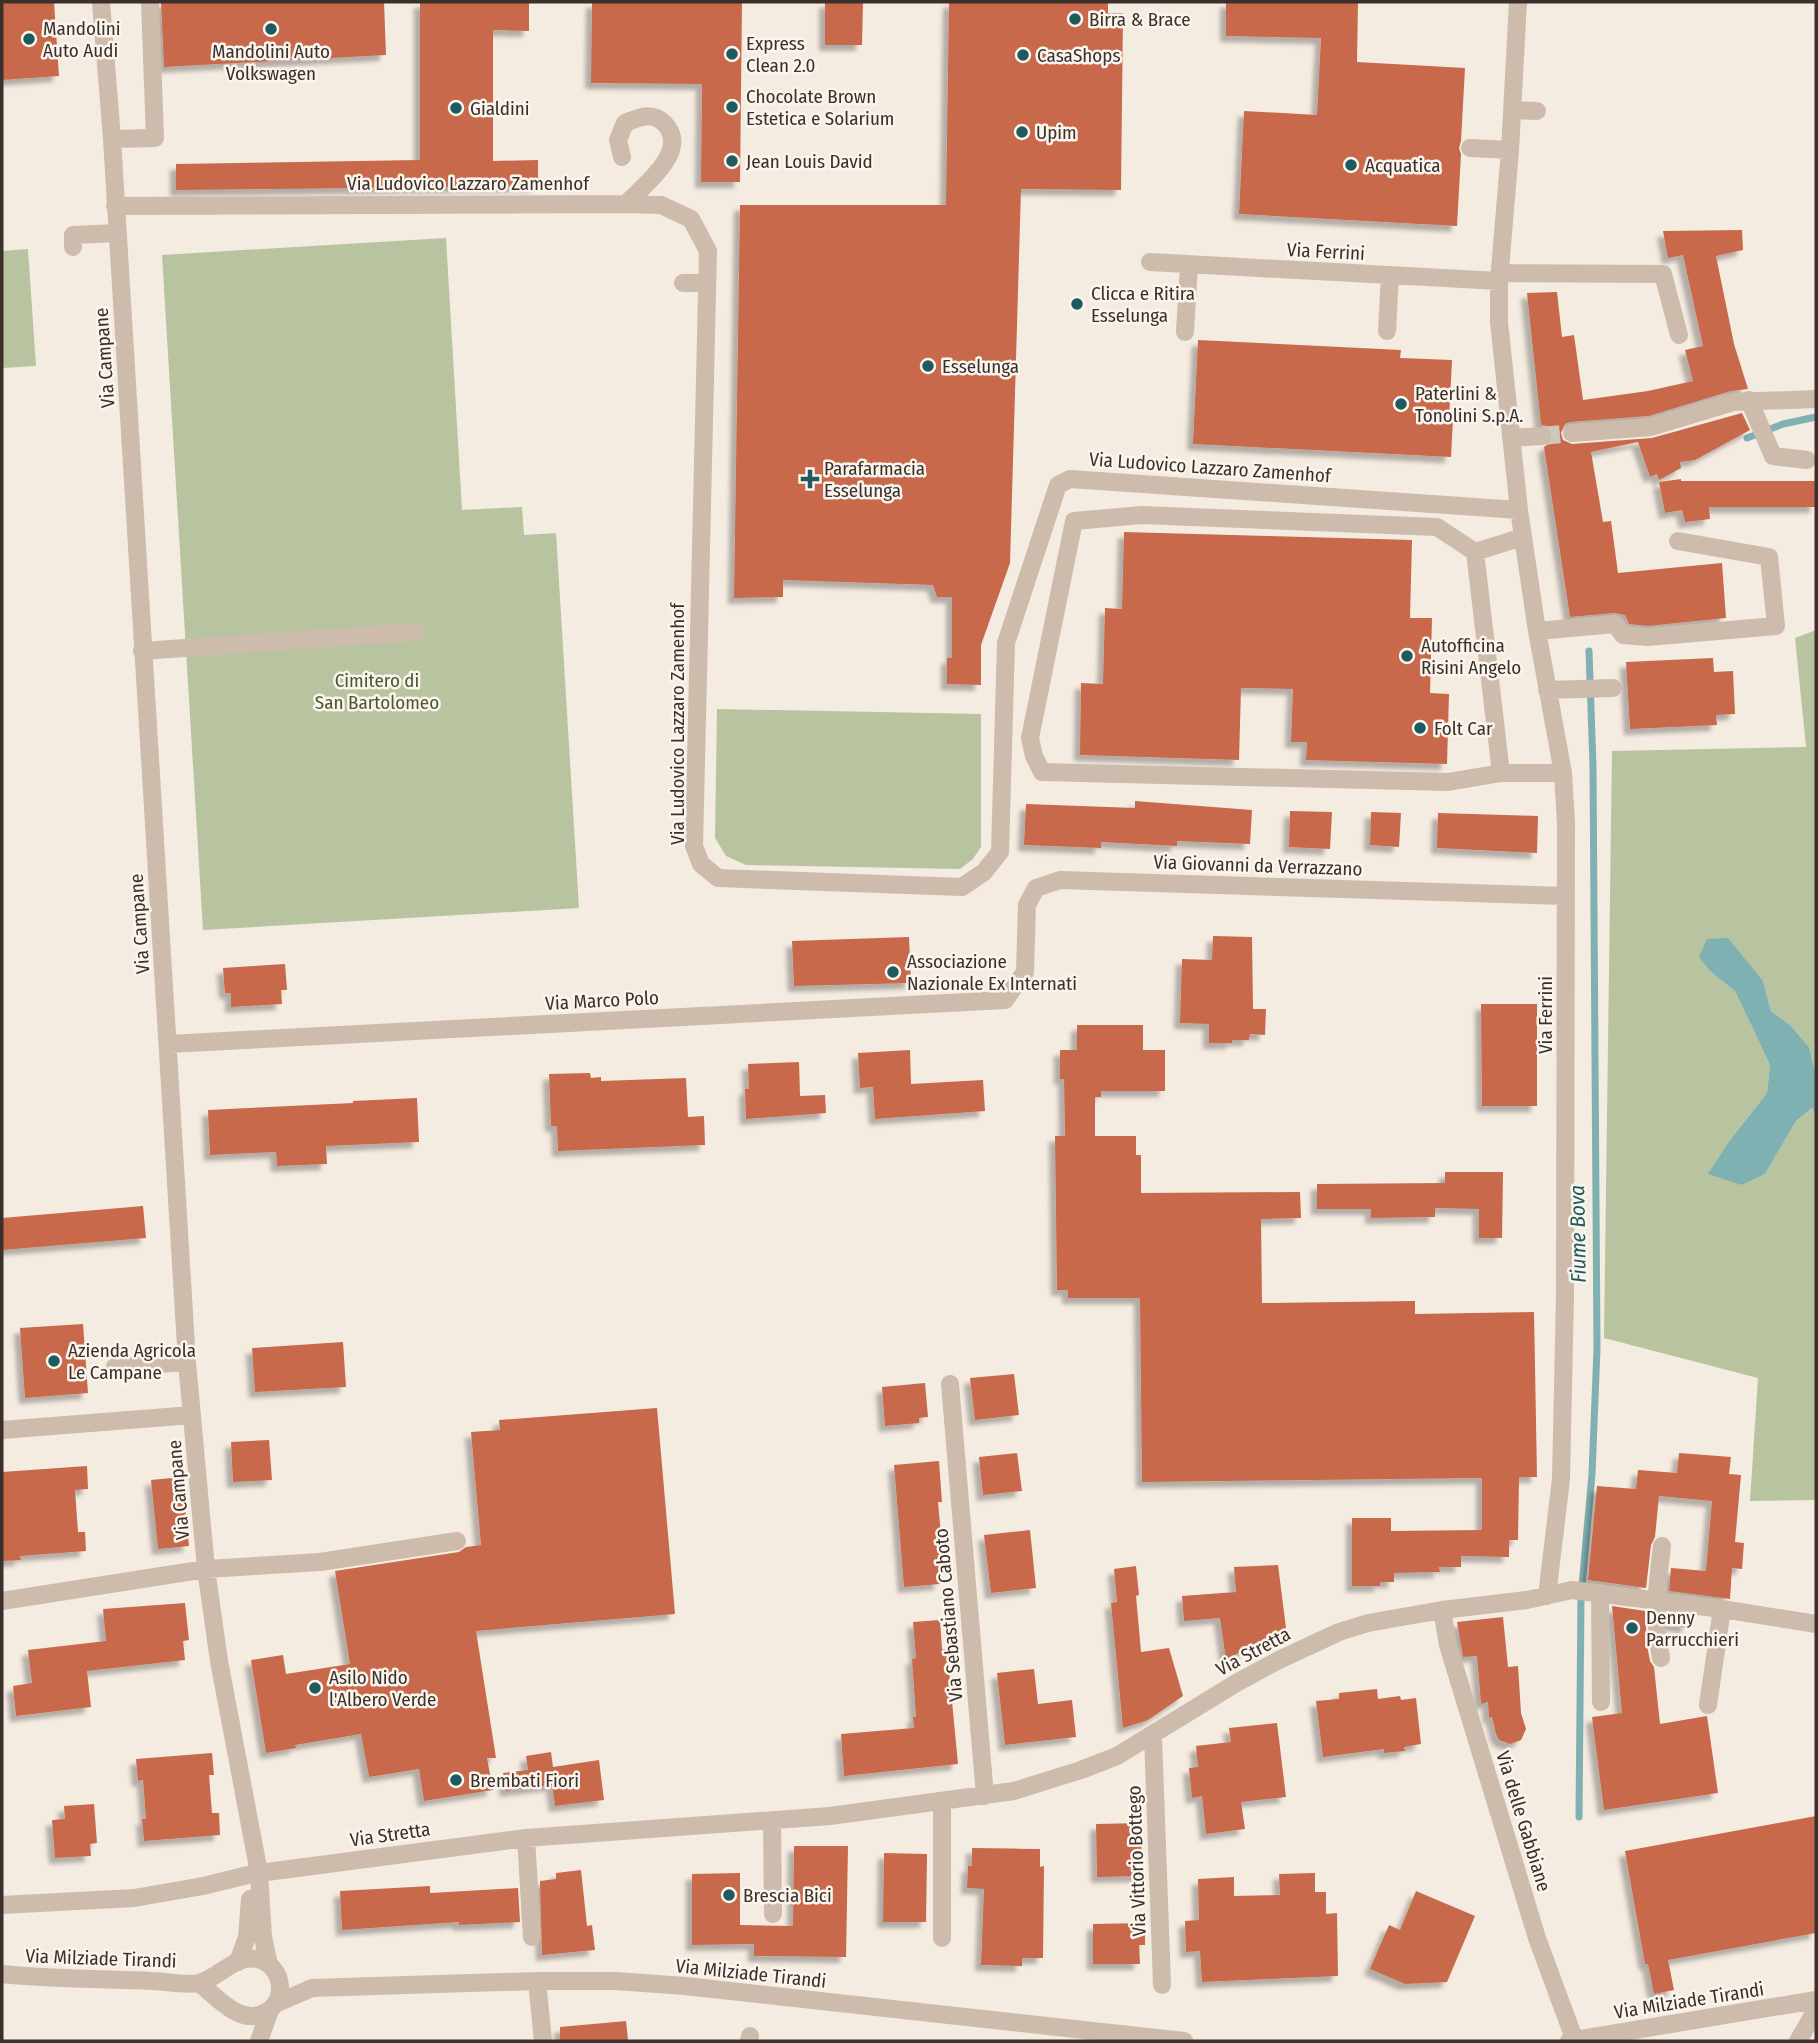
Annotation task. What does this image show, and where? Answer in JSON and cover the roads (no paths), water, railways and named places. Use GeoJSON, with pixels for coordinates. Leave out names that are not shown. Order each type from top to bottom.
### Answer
{"type":"FeatureCollection","features":[{"type":"Feature","properties":{"kind":"street","name":"Via Campane"},"geometry":{"type":"LineString","coordinates":[[102,2],[187,1362],[206,1569],[219,1661],[251,1840],[263,1937],[272,1968]]}},
{"type":"Feature","properties":{"kind":"street"},"geometry":{"type":"LineString","coordinates":[[112,139],[156,137],[150,2]]}},
{"type":"Feature","properties":{"kind":"street","name":"Via Ferrini"},"geometry":{"type":"LineString","coordinates":[[1518,2],[1513,110],[1499,277],[1499,322],[1519,510],[1537,631],[1563,773],[1566,823],[1565,1295],[1561,1479],[1547,1596]]}},
{"type":"Feature","properties":{"kind":"street"},"geometry":{"type":"LineString","coordinates":[[1513,110],[1537,111]]}},
{"type":"Feature","properties":{"kind":"street"},"geometry":{"type":"LineString","coordinates":[[622,157],[618,140],[625,123],[645,115],[659,118],[671,131],[673,148],[663,165],[626,204]]}},
{"type":"Feature","properties":{"kind":"street"},"geometry":{"type":"LineString","coordinates":[[1470,148],[1510,150]]}},
{"type":"Feature","properties":{"kind":"street","name":"Via Ludovico Lazzaro Zamenhof"},"geometry":{"type":"LineString","coordinates":[[115,206],[626,204],[661,205],[691,219],[708,251],[694,846],[701,864],[718,878],[962,887],[984,872],[1000,852],[1006,643],[1058,485],[1070,480],[1087,479],[1519,510]]}},
{"type":"Feature","properties":{"kind":"street"},"geometry":{"type":"LineString","coordinates":[[74,247],[73,235],[117,233]]}},
{"type":"Feature","properties":{"kind":"street","name":"Via Ferrini"},"geometry":{"type":"LineString","coordinates":[[1150,262],[1390,275],[1499,277]]}},
{"type":"Feature","properties":{"kind":"street"},"geometry":{"type":"LineString","coordinates":[[1185,332],[1189,265]]}},
{"type":"Feature","properties":{"kind":"street"},"geometry":{"type":"LineString","coordinates":[[1499,277],[1663,274],[1679,335]]}},
{"type":"Feature","properties":{"kind":"street"},"geometry":{"type":"LineString","coordinates":[[1387,331],[1390,275]]}},
{"type":"Feature","properties":{"kind":"street"},"geometry":{"type":"LineString","coordinates":[[683,283],[707,283]]}},
{"type":"Feature","properties":{"kind":"street"},"geometry":{"type":"LineString","coordinates":[[1572,433],[1651,427],[1734,402],[1816,399]]}},
{"type":"Feature","properties":{"kind":"street"},"geometry":{"type":"LineString","coordinates":[[1749,400],[1773,456],[1807,460]]}},
{"type":"Feature","properties":{"kind":"street"},"geometry":{"type":"LineString","coordinates":[[1511,438],[1542,436]]}},
{"type":"Feature","properties":{"kind":"street"},"geometry":{"type":"LineString","coordinates":[[1501,773],[1475,552],[1437,527],[1142,515],[1074,521],[1030,738],[1034,756],[1042,772],[1448,782],[1501,773],[1563,773]]}},
{"type":"Feature","properties":{"kind":"street"},"geometry":{"type":"LineString","coordinates":[[1475,552],[1523,537]]}},
{"type":"Feature","properties":{"kind":"street"},"geometry":{"type":"LineString","coordinates":[[1537,631],[1615,624],[1623,635],[1648,637],[1776,626],[1769,557],[1678,541]]}},
{"type":"Feature","properties":{"kind":"street"},"geometry":{"type":"LineString","coordinates":[[142,651],[415,632]]}},
{"type":"Feature","properties":{"kind":"street"},"geometry":{"type":"LineString","coordinates":[[1547,690],[1607,688]]}},
{"type":"Feature","properties":{"kind":"street","name":"Via Giovanni da Verrazzano"},"geometry":{"type":"LineString","coordinates":[[1025,972],[1027,905],[1036,888],[1060,880],[1566,895]]}},
{"type":"Feature","properties":{"kind":"street","name":"Via Marco Polo"},"geometry":{"type":"LineString","coordinates":[[168,1044],[1005,1000],[1025,972]]}},
{"type":"Feature","properties":{"kind":"street"},"geometry":{"type":"LineString","coordinates":[[115,1367],[187,1362]]}},
{"type":"Feature","properties":{"kind":"street","name":"Via Sebastiano Caboto"},"geometry":{"type":"LineString","coordinates":[[950,1384],[985,1796]]}},
{"type":"Feature","properties":{"kind":"street"},"geometry":{"type":"LineString","coordinates":[[2,1430],[192,1415]]}},
{"type":"Feature","properties":{"kind":"street"},"geometry":{"type":"LineString","coordinates":[[2,1601],[206,1569],[320,1562],[457,1541]]}},
{"type":"Feature","properties":{"kind":"street"},"geometry":{"type":"LineString","coordinates":[[1661,1658],[1655,1628],[1662,1546]]}},
{"type":"Feature","properties":{"kind":"street","name":"Via Stretta"},"geometry":{"type":"LineString","coordinates":[[2,1905],[134,1898],[254,1874],[526,1838],[830,1816],[1014,1791],[1118,1756],[1238,1682],[1310,1645],[1368,1623],[1442,1610],[1547,1596],[1572,1590],[1816,1624]]}},
{"type":"Feature","properties":{"kind":"street"},"geometry":{"type":"LineString","coordinates":[[1600,1593],[1601,1702]]}},
{"type":"Feature","properties":{"kind":"street"},"geometry":{"type":"LineString","coordinates":[[1708,1705],[1722,1609]]}},
{"type":"Feature","properties":{"kind":"street","name":"Via delle Gabbiane"},"geometry":{"type":"LineString","coordinates":[[1442,1610],[1452,1657],[1537,1938],[1575,2041]]}},
{"type":"Feature","properties":{"kind":"street","name":"Via Vittorio Bottego"},"geometry":{"type":"LineString","coordinates":[[1153,1736],[1161,1986]]}},
{"type":"Feature","properties":{"kind":"street"},"geometry":{"type":"LineString","coordinates":[[942,1801],[942,1938]]}},
{"type":"Feature","properties":{"kind":"street"},"geometry":{"type":"LineString","coordinates":[[772,1820],[773,1914]]}},
{"type":"Feature","properties":{"kind":"street"},"geometry":{"type":"LineString","coordinates":[[526,1838],[532,1937]]}},
{"type":"Feature","properties":{"kind":"street","name":"Via Campane"},"geometry":{"type":"LineString","coordinates":[[235,1964],[247,1937],[254,1874]]}},
{"type":"Feature","properties":{"kind":"street","name":"Via Milziade Tirandi"},"geometry":{"type":"LineString","coordinates":[[2,1974],[38,1978],[199,1983],[235,1964],[254,1959],[312,1988]]}},
{"type":"Feature","properties":{"kind":"street"},"geometry":{"type":"LineString","coordinates":[[235,1964],[222,1982],[222,1992],[257,2041],[280,1988],[272,1968]]}},
{"type":"Feature","properties":{"kind":"street"},"geometry":{"type":"LineString","coordinates":[[537,1981],[543,2041]]}},
{"type":"Feature","properties":{"kind":"street","name":"Via Milziade Tirandi"},"geometry":{"type":"LineString","coordinates":[[199,1983],[234,2011],[254,2017],[312,1988],[615,1981],[685,1986],[1155,2040],[1184,2041]]}},
{"type":"Feature","properties":{"kind":"street","name":"Via Milziade Tirandi"},"geometry":{"type":"LineString","coordinates":[[1569,2041],[1649,2034],[1816,2000]]}},
{"type":"Feature","properties":{"kind":"street"},"geometry":{"type":"LineString","coordinates":[[1798,2041],[1816,2010]]}},
{"type":"Feature","properties":{"kind":"water"},"geometry":{"type":"Polygon","coordinates":[[[1728,938],[1763,981],[1771,1011],[1790,1025],[1809,1047],[1816,1076],[1816,1114],[1812,1108],[1796,1121],[1765,1174],[1742,1185],[1708,1174],[1730,1140],[1767,1093],[1770,1065],[1735,991],[1711,972],[1699,957],[1707,939],[1728,938]]]}},
{"type":"Feature","properties":{"kind":"waterway","name":"Fiume Bova"},"geometry":{"type":"LineString","coordinates":[[1747,438],[1783,424],[1816,417]]}},
{"type":"Feature","properties":{"kind":"waterway","name":"Fiume Bova"},"geometry":{"type":"LineString","coordinates":[[1579,1817],[1581,1597],[1592,1474],[1597,1349],[1593,766],[1589,651]]}},
{"type":"Feature","properties":{"kind":"tunnel"},"geometry":{"type":"LineString","coordinates":[[1542,436],[1572,433]]}},
{"type":"Feature","properties":{"kind":"place","name":"Birra & Brace"},"geometry":{"type":"Point","coordinates":[1075,19]}},
{"type":"Feature","properties":{"kind":"place","name":"Mandolini Auto Volkswagen"},"geometry":{"type":"Point","coordinates":[271,29]}},
{"type":"Feature","properties":{"kind":"place","name":"Mandolini Auto Audi"},"geometry":{"type":"Point","coordinates":[29,39]}},
{"type":"Feature","properties":{"kind":"place","name":"Express Clean 2.0"},"geometry":{"type":"Point","coordinates":[732,54]}},
{"type":"Feature","properties":{"kind":"place","name":"CasaShops"},"geometry":{"type":"Point","coordinates":[1023,55]}},
{"type":"Feature","properties":{"kind":"place","name":"Chocolate Brown Estetica e Solarium"},"geometry":{"type":"Point","coordinates":[732,107]}},
{"type":"Feature","properties":{"kind":"place","name":"Gialdini"},"geometry":{"type":"Point","coordinates":[456,108]}},
{"type":"Feature","properties":{"kind":"place","name":"Upim"},"geometry":{"type":"Point","coordinates":[1022,132]}},
{"type":"Feature","properties":{"kind":"place","name":"Jean Louis David"},"geometry":{"type":"Point","coordinates":[732,161]}},
{"type":"Feature","properties":{"kind":"place","name":"Acquatica"},"geometry":{"type":"Point","coordinates":[1351,165]}},
{"type":"Feature","properties":{"kind":"place","name":"Clicca e Ritira Esselunga"},"geometry":{"type":"Point","coordinates":[1077,304]}},
{"type":"Feature","properties":{"kind":"place","name":"Esselunga"},"geometry":{"type":"Point","coordinates":[928,366]}},
{"type":"Feature","properties":{"kind":"place","name":"Paterlini & Tonolini S.p.A."},"geometry":{"type":"Point","coordinates":[1401,404]}},
{"type":"Feature","properties":{"kind":"place","name":"Parafarmacia Esselunga"},"geometry":{"type":"Point","coordinates":[810,479]}},
{"type":"Feature","properties":{"kind":"place","name":"Autofficina Risini Angelo"},"geometry":{"type":"Point","coordinates":[1407,656]}},
{"type":"Feature","properties":{"kind":"place","name":"Folt Car"},"geometry":{"type":"Point","coordinates":[1420,728]}},
{"type":"Feature","properties":{"kind":"place","name":"Associazione Nazionale Ex Internati"},"geometry":{"type":"Point","coordinates":[893,972]}},
{"type":"Feature","properties":{"kind":"place","name":"Azienda Agricola Le Campane"},"geometry":{"type":"Point","coordinates":[54,1361]}},
{"type":"Feature","properties":{"kind":"place","name":"Denny Parrucchieri"},"geometry":{"type":"Point","coordinates":[1632,1628]}},
{"type":"Feature","properties":{"kind":"place","name":"Asilo Nido l'Albero Verde"},"geometry":{"type":"Point","coordinates":[315,1688]}},
{"type":"Feature","properties":{"kind":"place","name":"Brembati Fiori"},"geometry":{"type":"Point","coordinates":[456,1780]}},
{"type":"Feature","properties":{"kind":"place","name":"Brescia Bici"},"geometry":{"type":"Point","coordinates":[729,1895]}},
{"type":"Feature","properties":{"kind":"park label","name":"Cimitero di San Bartolomeo"},"geometry":{"type":"Point","coordinates":[377,691]}}]}
